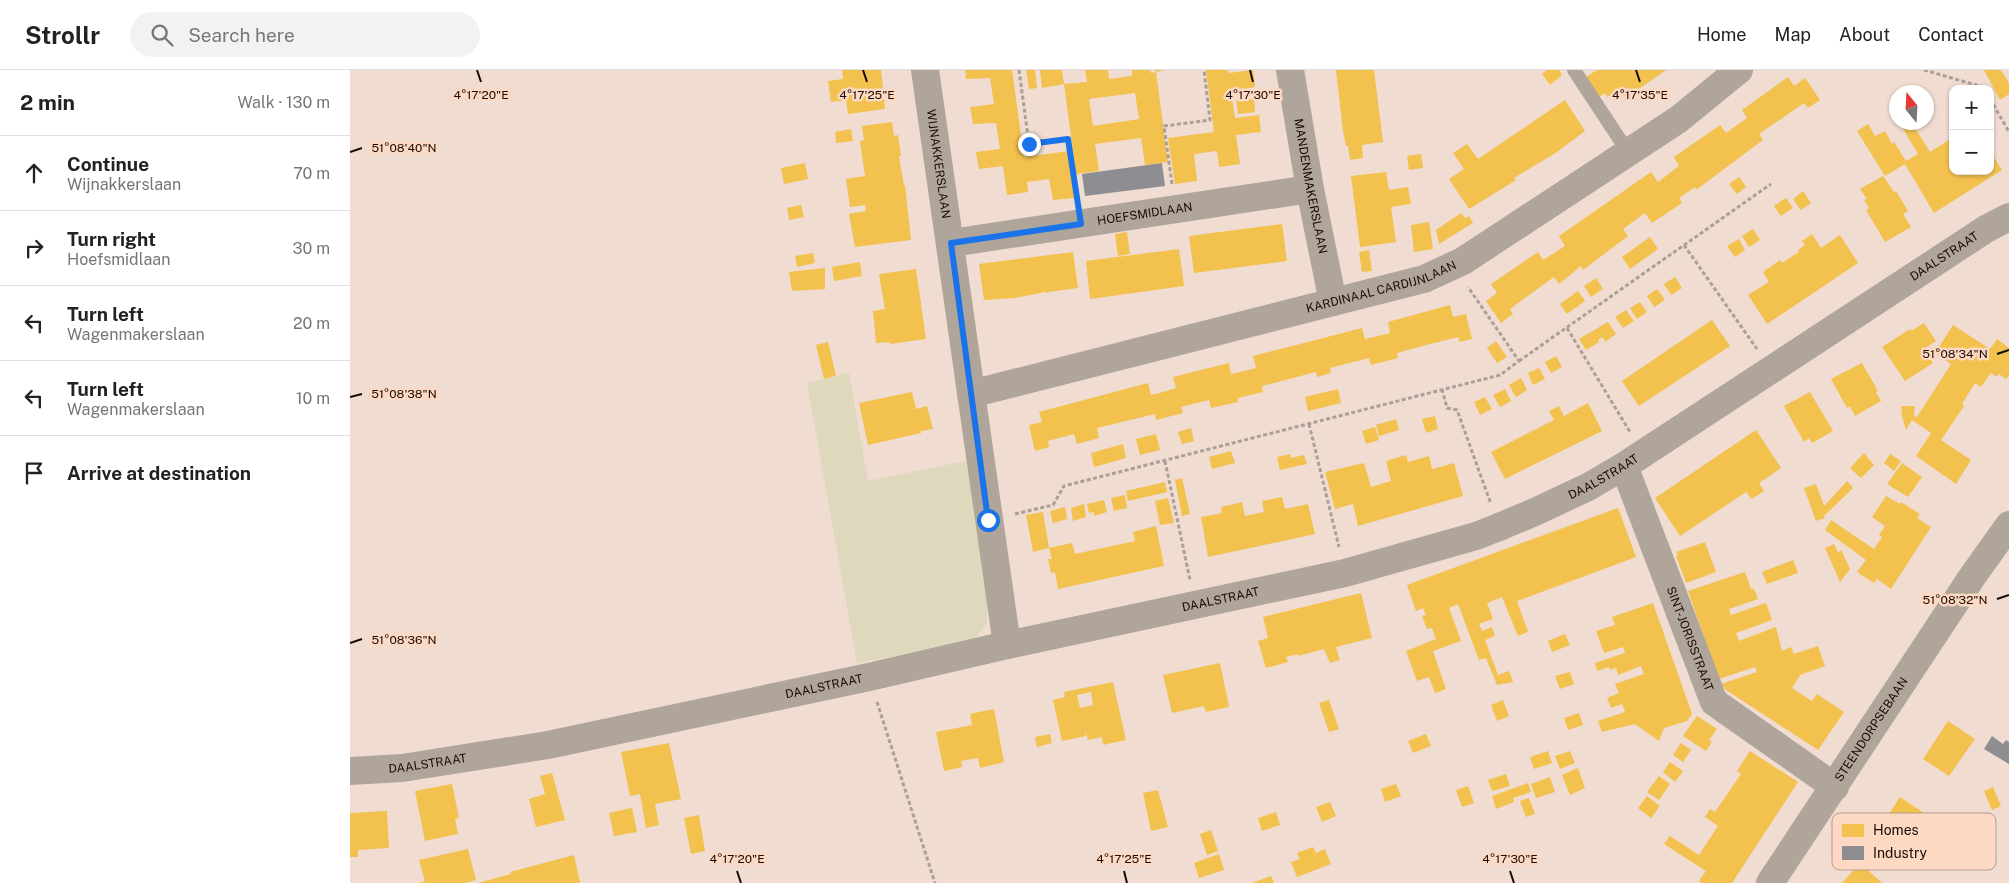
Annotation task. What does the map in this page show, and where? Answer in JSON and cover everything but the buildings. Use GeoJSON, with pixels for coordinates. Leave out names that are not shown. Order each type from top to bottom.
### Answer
{"type":"FeatureCollection","features":[{"type":"Feature","properties":{"kind":"main road","name":"STEENDORPSEBAAN"},"geometry":{"type":"LineString","coordinates":[[1972,577],[2009,512]]}},
{"type":"Feature","properties":{"kind":"main road","name":"STEENDORPSEBAAN"},"geometry":{"type":"LineString","coordinates":[[1770,883],[1835,788],[1972,577],[2009,525]]}},
{"type":"Feature","properties":{"kind":"street","name":"WIJNAKKERSLAAN"},"geometry":{"type":"LineString","coordinates":[[925,70],[1007,645]]}},
{"type":"Feature","properties":{"kind":"street","name":"MANDENMAKERSLAAN"},"geometry":{"type":"LineString","coordinates":[[1290,70],[1310,189],[1333,302]]}},
{"type":"Feature","properties":{"kind":"street","name":"KARDINAAL CARDIJNLAAN"},"geometry":{"type":"LineString","coordinates":[[971,394],[1424,279],[1463,261],[1679,119],[1739,70]]}},
{"type":"Feature","properties":{"kind":"street","name":"HOEFSMIDLAAN"},"geometry":{"type":"LineString","coordinates":[[951,243],[1310,189]]}},
{"type":"Feature","properties":{"kind":"street","name":"DAALSTRAAT"},"geometry":{"type":"LineString","coordinates":[[350,771],[402,768],[548,745],[869,677],[1007,645],[1345,573],[1499,527],[1588,487],[1633,460],[1986,229],[2009,217]]}},
{"type":"Feature","properties":{"kind":"street","name":"SINT-JORISSTRAAT"},"geometry":{"type":"LineString","coordinates":[[1633,460],[1714,702],[1835,788]]}},
{"type":"Feature","properties":{"kind":"lane"},"geometry":{"type":"LineString","coordinates":[[1574,70],[1628,152]]}},
{"type":"Feature","properties":{"kind":"path"},"geometry":{"type":"LineString","coordinates":[[1019,70],[1029,144],[1068,139],[1081,224]]}},
{"type":"Feature","properties":{"kind":"path"},"geometry":{"type":"LineString","coordinates":[[1176,210],[1164,126],[1210,120],[1204,70]]}},
{"type":"Feature","properties":{"kind":"path"},"geometry":{"type":"LineString","coordinates":[[1924,70],[1976,85]]}},
{"type":"Feature","properties":{"kind":"path"},"geometry":{"type":"LineString","coordinates":[[1994,106],[2009,132]]}},
{"type":"Feature","properties":{"kind":"path"},"geometry":{"type":"LineString","coordinates":[[988,520],[1053,505],[1064,486],[1500,374],[1771,184]]}},
{"type":"Feature","properties":{"kind":"path"},"geometry":{"type":"LineString","coordinates":[[1684,245],[1772,370]]}},
{"type":"Feature","properties":{"kind":"path"},"geometry":{"type":"LineString","coordinates":[[1453,266],[1519,361]]}},
{"type":"Feature","properties":{"kind":"path"},"geometry":{"type":"LineString","coordinates":[[1567,328],[1633,460]]}},
{"type":"Feature","properties":{"kind":"path"},"geometry":{"type":"LineString","coordinates":[[1442,389],[1447,408],[1457,410],[1499,527]]}},
{"type":"Feature","properties":{"kind":"path"},"geometry":{"type":"LineString","coordinates":[[1309,424],[1345,573]]}},
{"type":"Feature","properties":{"kind":"path"},"geometry":{"type":"LineString","coordinates":[[1166,460],[1195,604]]}},
{"type":"Feature","properties":{"kind":"path"},"geometry":{"type":"LineString","coordinates":[[869,677],[935,883]]}},
{"type":"Feature","properties":{"kind":"shaded area"},"geometry":{"type":"Polygon","coordinates":[[[849,373],[868,481],[970,460],[987,577],[987,623],[973,641],[857,663],[807,383],[849,373]]]}},
{"type":"Feature","properties":{"kind":"route"},"geometry":{"type":"LineString","coordinates":[[988,520],[951,243],[1081,224],[1068,139],[1029,144]]}}]}
